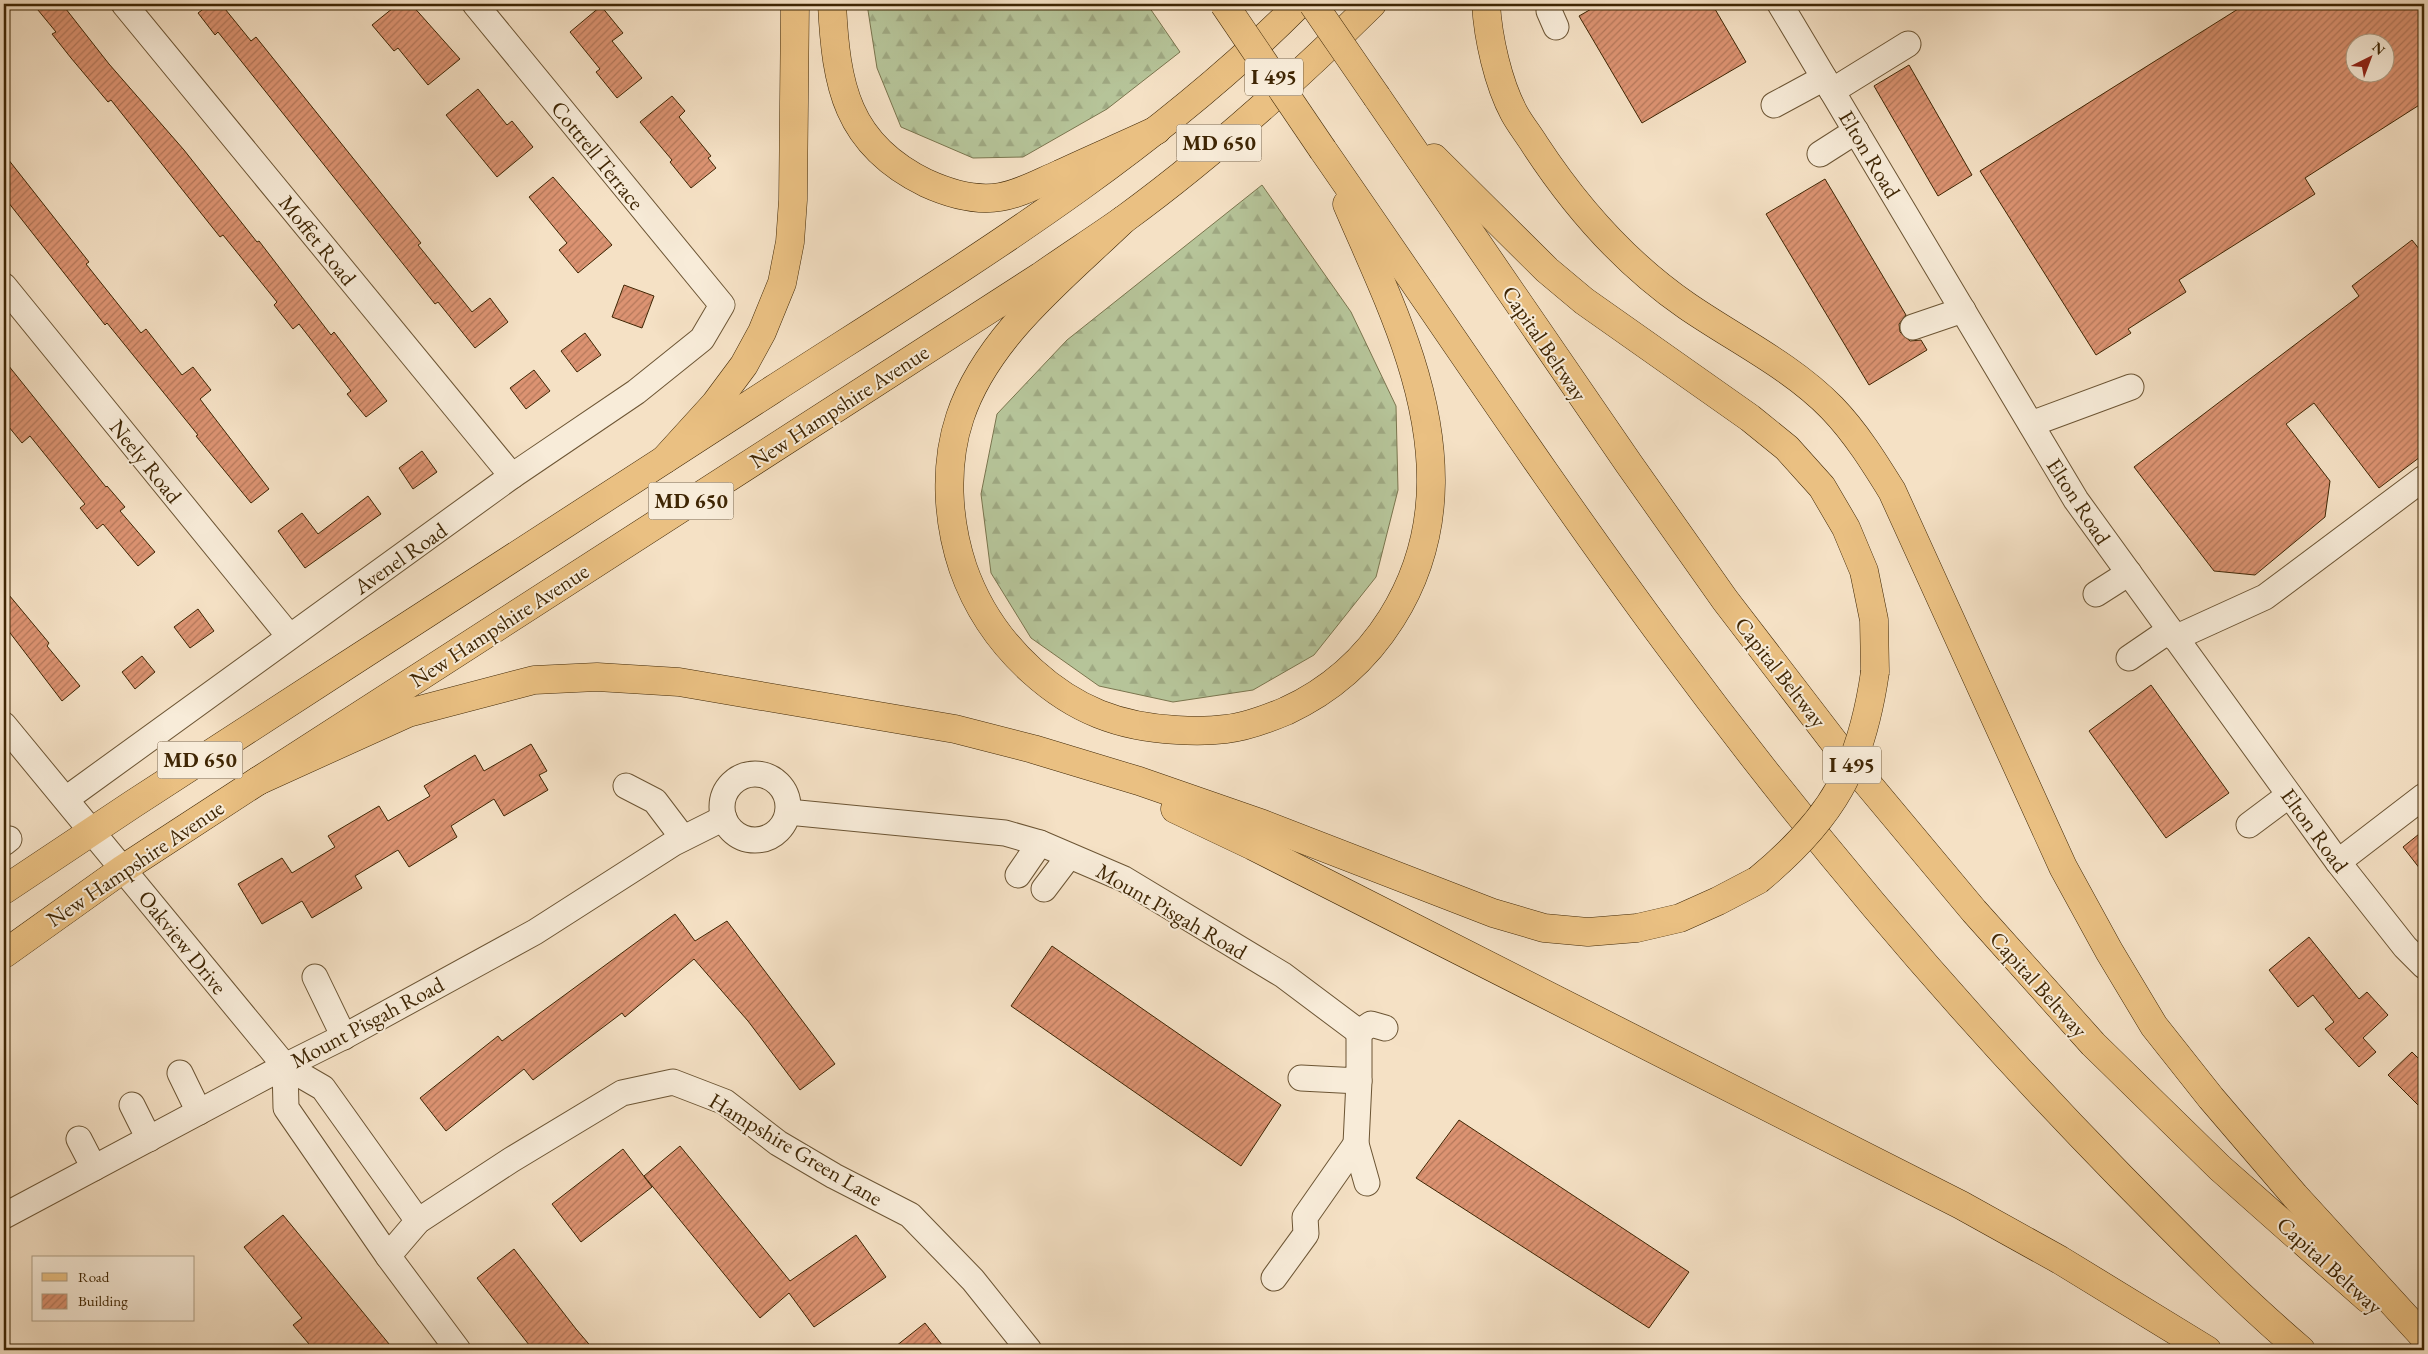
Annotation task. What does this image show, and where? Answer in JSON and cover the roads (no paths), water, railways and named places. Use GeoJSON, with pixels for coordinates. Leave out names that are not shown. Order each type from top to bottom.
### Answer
{"type":"FeatureCollection","features":[{"type":"Feature","properties":{"kind":"main road"},"geometry":{"type":"LineString","coordinates":[[665,458],[715,404],[744,365],[762,332],[782,283],[790,242],[793,200],[795,4]]}},
{"type":"Feature","properties":{"kind":"main road"},"geometry":{"type":"LineString","coordinates":[[832,4],[834,47],[843,95],[857,125],[877,150],[907,174],[936,187],[972,197],[1000,197],[1034,186],[1157,130]]}},
{"type":"Feature","properties":{"kind":"main road","name":"I 495"},"geometry":{"type":"LineString","coordinates":[[1224,4],[1323,150],[1667,642],[1796,812],[1917,956],[2038,1092],[2170,1227],[2301,1350]]}},
{"type":"Feature","properties":{"kind":"main road","name":"MD 650"},"geometry":{"type":"LineString","coordinates":[[4,890],[91,831],[665,458],[1012,236],[1157,130],[1217,81],[1299,4]]}},
{"type":"Feature","properties":{"kind":"main road","name":"Capital Beltway"},"geometry":{"type":"LineString","coordinates":[[1312,4],[1725,600],[1847,759],[1974,911],[2093,1044],[2154,1106],[2220,1168],[2424,1349]]}},
{"type":"Feature","properties":{"kind":"main road","name":"New Hampshire Avenue"},"geometry":{"type":"LineString","coordinates":[[4,954],[123,869],[1041,276],[1123,220],[1188,169],[1313,62],[1372,4]]}},
{"type":"Feature","properties":{"kind":"main road"},"geometry":{"type":"LineString","coordinates":[[1486,4],[1496,63],[1514,113],[1546,163],[1580,206],[1612,242],[1650,277],[1686,305],[1788,372],[1831,408],[1865,447],[1892,491],[2063,867],[2109,951],[2154,1026],[2211,1098],[2294,1196],[2424,1337]]}},
{"type":"Feature","properties":{"kind":"main road"},"geometry":{"type":"LineString","coordinates":[[258,781],[408,713],[534,680],[597,677],[679,682],[955,729],[1033,749],[1139,781],[1263,824],[1493,913],[1544,928],[1588,932],[1637,928],[1680,918],[1758,880],[1787,856],[1815,826],[1842,787],[1856,756],[1869,714],[1875,672],[1874,620],[1864,571],[1846,528],[1822,487],[1788,448],[1750,418],[1584,301],[1547,270],[1450,174],[1377,98]]}},
{"type":"Feature","properties":{"kind":"main road"},"geometry":{"type":"LineString","coordinates":[[1123,220],[996,347],[976,380],[960,417],[952,453],[949,497],[954,541],[969,584],[990,625],[1021,661],[1051,688],[1084,708],[1118,722],[1157,729],[1229,729],[1268,719],[1300,704],[1337,681],[1369,650],[1396,614],[1416,574],[1426,528],[1431,483],[1429,444],[1420,391],[1404,339],[1323,150]]}},
{"type":"Feature","properties":{"kind":"main road"},"geometry":{"type":"LineString","coordinates":[[1033,749],[1135,790],[1253,846],[1961,1206],[2060,1260],[2207,1350]]}},
{"type":"Feature","properties":{"kind":"street","name":"Moffet Road"},"geometry":{"type":"LineString","coordinates":[[124,4],[512,476]]}},
{"type":"Feature","properties":{"kind":"street","name":"Cottrell Terrace"},"geometry":{"type":"LineString","coordinates":[[474,4],[722,305]]}},
{"type":"Feature","properties":{"kind":"street","name":"Elton Road"},"geometry":{"type":"LineString","coordinates":[[1780,4],[2076,500],[2338,862],[2405,947],[2424,966]]}},
{"type":"Feature","properties":{"kind":"street"},"geometry":{"type":"LineString","coordinates":[[1774,105],[1828,84],[1908,44]]}},
{"type":"Feature","properties":{"kind":"street"},"geometry":{"type":"LineString","coordinates":[[1820,154],[1856,131]]}},
{"type":"Feature","properties":{"kind":"street","name":"Neely Road"},"geometry":{"type":"LineString","coordinates":[[4,286],[289,636]]}},
{"type":"Feature","properties":{"kind":"street","name":"Avenel Road"},"geometry":{"type":"LineString","coordinates":[[66,799],[512,476],[636,392],[702,339],[722,305]]}},
{"type":"Feature","properties":{"kind":"street"},"geometry":{"type":"LineString","coordinates":[[1913,327],[1962,310]]}},
{"type":"Feature","properties":{"kind":"street"},"geometry":{"type":"LineString","coordinates":[[2031,424],[2131,387]]}},
{"type":"Feature","properties":{"kind":"street"},"geometry":{"type":"LineString","coordinates":[[2129,658],[2173,634],[2265,597],[2424,478]]}},
{"type":"Feature","properties":{"kind":"street"},"geometry":{"type":"LineString","coordinates":[[2096,594],[2129,573]]}},
{"type":"Feature","properties":{"kind":"street","name":"Oakview Drive"},"geometry":{"type":"LineString","coordinates":[[4,725],[285,1066]]}},
{"type":"Feature","properties":{"kind":"street"},"geometry":{"type":"LineString","coordinates":[[751,774],[763,774],[775,779],[783,788],[788,800],[788,812],[784,824],[776,833],[765,839],[753,840],[741,836],[731,829],[724,818],[722,807],[724,796],[730,786],[736,780],[751,774]]}},
{"type":"Feature","properties":{"kind":"street"},"geometry":{"type":"LineString","coordinates":[[626,786],[655,801],[683,838]]}},
{"type":"Feature","properties":{"kind":"street"},"geometry":{"type":"LineString","coordinates":[[2249,824],[2289,795]]}},
{"type":"Feature","properties":{"kind":"street"},"geometry":{"type":"LineString","coordinates":[[2338,862],[2424,796]]}},
{"type":"Feature","properties":{"kind":"street","name":"Mount Pisgah Road"},"geometry":{"type":"LineString","coordinates":[[788,812],[1005,833],[1040,843],[1124,879],[1283,975],[1359,1032]]}},
{"type":"Feature","properties":{"kind":"street","name":"Mount Pisgah Road"},"geometry":{"type":"LineString","coordinates":[[4,1216],[285,1066],[344,1037],[535,932],[683,838],[724,818]]}},
{"type":"Feature","properties":{"kind":"street"},"geometry":{"type":"LineString","coordinates":[[1018,875],[1040,843]]}},
{"type":"Feature","properties":{"kind":"street"},"geometry":{"type":"LineString","coordinates":[[1044,889],[1069,856]]}},
{"type":"Feature","properties":{"kind":"street"},"geometry":{"type":"LineString","coordinates":[[315,977],[344,1037]]}},
{"type":"Feature","properties":{"kind":"street"},"geometry":{"type":"LineString","coordinates":[[1367,1183],[1356,1144],[1359,1032],[1371,1024],[1385,1028]]}},
{"type":"Feature","properties":{"kind":"street"},"geometry":{"type":"LineString","coordinates":[[285,1066],[323,1088],[418,1221]]}},
{"type":"Feature","properties":{"kind":"street"},"geometry":{"type":"LineString","coordinates":[[285,1066],[286,1108],[388,1256],[458,1350]]}},
{"type":"Feature","properties":{"kind":"street"},"geometry":{"type":"LineString","coordinates":[[180,1073],[199,1112]]}},
{"type":"Feature","properties":{"kind":"street"},"geometry":{"type":"LineString","coordinates":[[1301,1078],[1359,1081]]}},
{"type":"Feature","properties":{"kind":"street","name":"Hampshire Green Lane"},"geometry":{"type":"LineString","coordinates":[[388,1256],[418,1221],[622,1092],[673,1082],[725,1102],[778,1143],[834,1176],[910,1215],[973,1280],[1029,1350]]}},
{"type":"Feature","properties":{"kind":"street"},"geometry":{"type":"LineString","coordinates":[[132,1105],[149,1139]]}},
{"type":"Feature","properties":{"kind":"street"},"geometry":{"type":"LineString","coordinates":[[79,1139],[94,1168]]}},
{"type":"Feature","properties":{"kind":"street"},"geometry":{"type":"LineString","coordinates":[[1274,1278],[1306,1234],[1305,1217],[1356,1144]]}}]}
